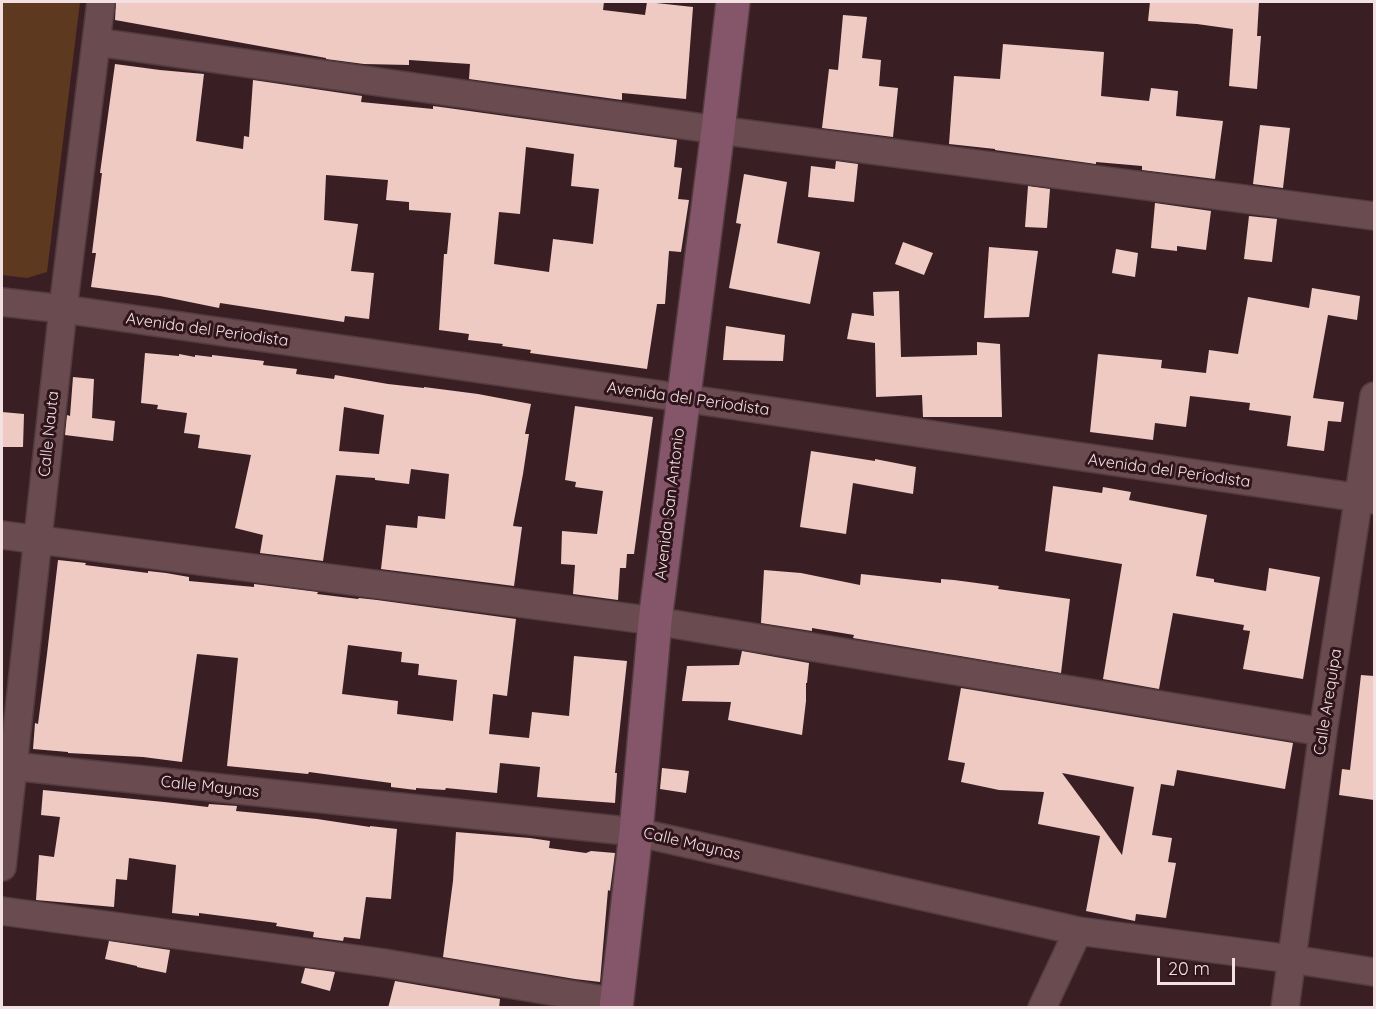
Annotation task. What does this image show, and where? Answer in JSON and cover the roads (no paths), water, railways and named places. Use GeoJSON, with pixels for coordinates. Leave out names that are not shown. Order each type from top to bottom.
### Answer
{"type":"FeatureCollection","features":[{"type":"Feature","properties":{"kind":"main road","name":"Avenida San Antonio"},"geometry":{"type":"LineString","coordinates":[[616,1005],[636,832],[655,621],[733,2]]}},
{"type":"Feature","properties":{"kind":"street","name":"Calle Nauta"},"geometry":{"type":"LineString","coordinates":[[2,867],[7,766],[38,541],[63,309],[101,2]]}},
{"type":"Feature","properties":{"kind":"street"},"geometry":{"type":"LineString","coordinates":[[96,42],[718,130],[1374,216]]}},
{"type":"Feature","properties":{"kind":"street","name":"Avenida del Periodista"},"geometry":{"type":"LineString","coordinates":[[2,303],[63,309],[683,398],[1367,500]]}},
{"type":"Feature","properties":{"kind":"street","name":"Calle Arequipa"},"geometry":{"type":"LineString","coordinates":[[1285,1008],[1323,732],[1367,500],[1374,396]]}},
{"type":"Feature","properties":{"kind":"street"},"geometry":{"type":"LineString","coordinates":[[2,535],[655,621],[1323,732]]}},
{"type":"Feature","properties":{"kind":"street","name":"Calle Maynas"},"geometry":{"type":"LineString","coordinates":[[7,766],[636,832],[1078,931],[1292,958],[1374,972]]}},
{"type":"Feature","properties":{"kind":"street"},"geometry":{"type":"LineString","coordinates":[[2,911],[384,963],[616,1005]]}},
{"type":"Feature","properties":{"kind":"street"},"geometry":{"type":"LineString","coordinates":[[1042,1008],[1078,931]]}}]}
